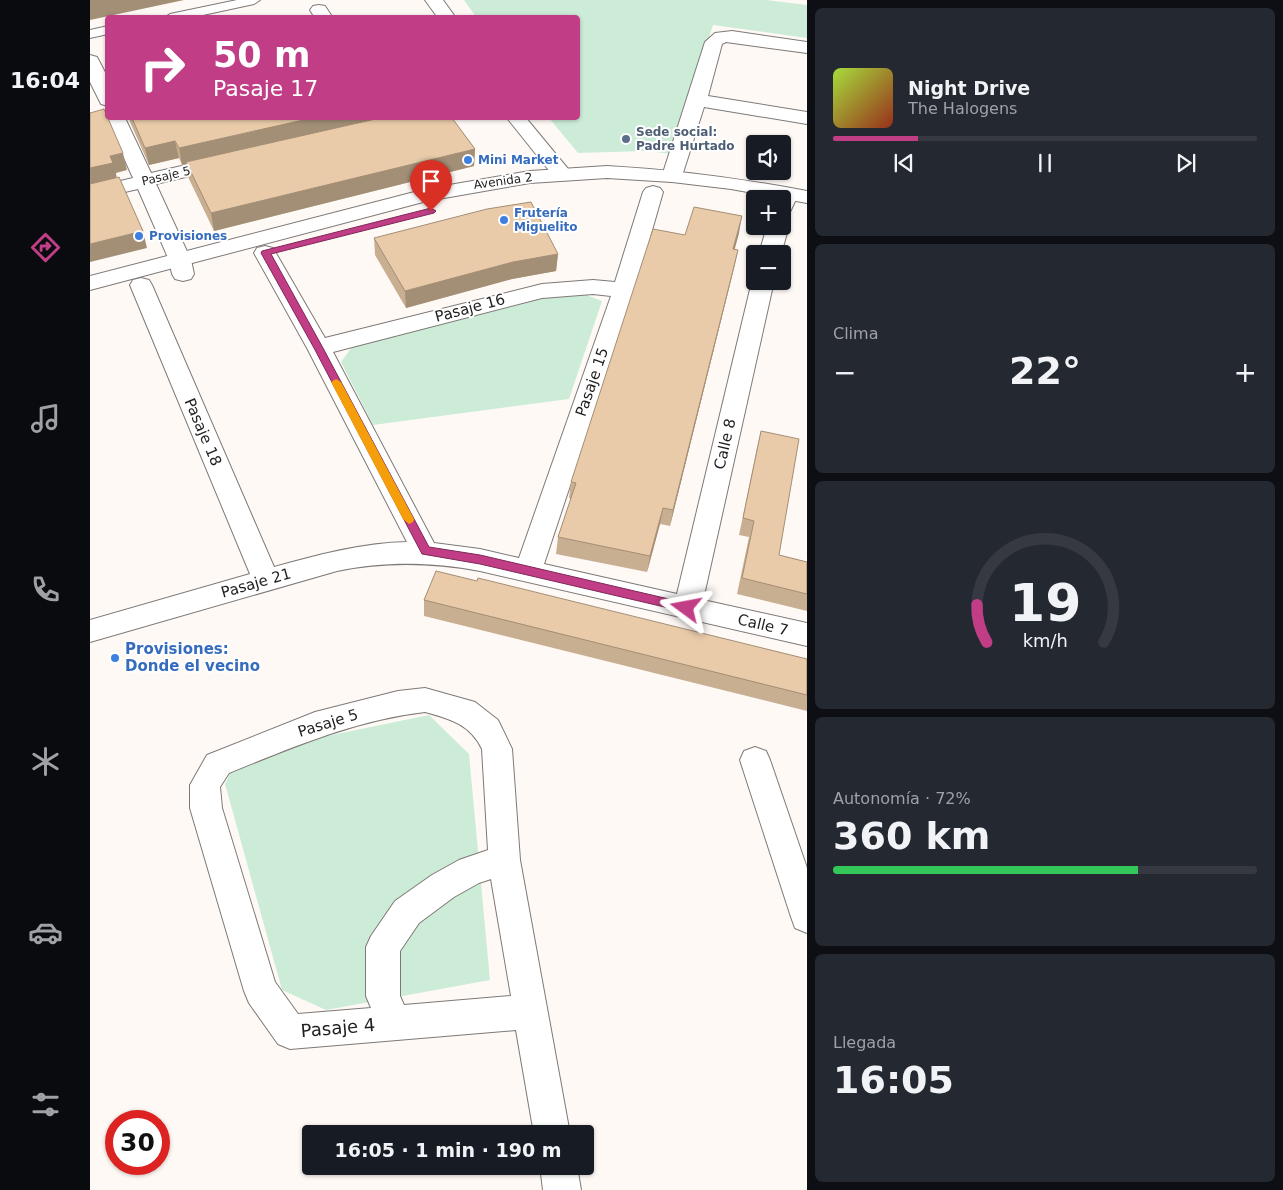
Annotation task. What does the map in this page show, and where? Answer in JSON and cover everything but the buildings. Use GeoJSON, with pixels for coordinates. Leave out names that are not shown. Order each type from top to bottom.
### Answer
{"type":"FeatureCollection","features":[{"type":"Feature","properties":{"kind":"street"},"geometry":{"type":"LineString","coordinates":[[434,0],[445,15]]}},
{"type":"Feature","properties":{"kind":"street"},"geometry":{"type":"LineString","coordinates":[[672,176],[698,100],[714,42],[722,37],[732,36],[807,48]]}},
{"type":"Feature","properties":{"kind":"street"},"geometry":{"type":"LineString","coordinates":[[90,61],[105,106]]}},
{"type":"Feature","properties":{"kind":"street"},"geometry":{"type":"LineString","coordinates":[[698,100],[807,118]]}},
{"type":"Feature","properties":{"kind":"street"},"geometry":{"type":"LineString","coordinates":[[111,120],[144,181],[182,267]]}},
{"type":"Feature","properties":{"kind":"street"},"geometry":{"type":"LineString","coordinates":[[518,120],[562,174]]}},
{"type":"Feature","properties":{"kind":"street","name":"Pasaje 5"},"geometry":{"type":"LineString","coordinates":[[90,194],[239,159]]}},
{"type":"Feature","properties":{"kind":"street","name":"Avenida 2"},"geometry":{"type":"LineString","coordinates":[[90,298],[141,285],[182,267],[426,195],[495,182],[562,174],[607,172],[672,176],[731,183],[752,190]]}},
{"type":"Feature","properties":{"kind":"street","name":"Avenida 2"},"geometry":{"type":"LineString","coordinates":[[90,283],[265,253],[440,209],[499,197],[534,193],[652,192],[689,195],[746,205]]}},
{"type":"Feature","properties":{"kind":"street","name":"Pasaje 15"},"geometry":{"type":"LineString","coordinates":[[528,570],[624,290],[652,192]]}},
{"type":"Feature","properties":{"kind":"street","name":"Avenida 2"},"geometry":{"type":"LineString","coordinates":[[791,204],[807,216]]}},
{"type":"Feature","properties":{"kind":"street"},"geometry":{"type":"LineString","coordinates":[[265,253],[426,551]]}},
{"type":"Feature","properties":{"kind":"street","name":"Pasaje 18"},"geometry":{"type":"LineString","coordinates":[[141,285],[266,580]]}},
{"type":"Feature","properties":{"kind":"street","name":"Pasaje 16"},"geometry":{"type":"LineString","coordinates":[[318,348],[542,290],[593,287],[624,290]]}},
{"type":"Feature","properties":{"kind":"street","name":"Calle 8"},"geometry":{"type":"LineString","coordinates":[[686,608],[762,290]]}},
{"type":"Feature","properties":{"kind":"street","name":"Calle 7"},"geometry":{"type":"LineString","coordinates":[[426,551],[528,570],[807,635]]}},
{"type":"Feature","properties":{"kind":"street","name":"Pasaje 21"},"geometry":{"type":"LineString","coordinates":[[92,625],[360,555],[426,551]]}},
{"type":"Feature","properties":{"kind":"street","name":"Pasaje 5"},"geometry":{"type":"LineString","coordinates":[[205,785],[218,764],[315,725],[398,703],[424,700],[465,711],[487,729],[497,750],[504,860]]}},
{"type":"Feature","properties":{"kind":"street"},"geometry":{"type":"LineString","coordinates":[[755,760],[807,917]]}},
{"type":"Feature","properties":{"kind":"street","name":"Pasaje 4"},"geometry":{"type":"LineString","coordinates":[[205,785],[206,808],[262,991],[290,1032],[531,1012]]}},
{"type":"Feature","properties":{"kind":"street"},"geometry":{"type":"LineString","coordinates":[[394,1023],[383,996],[383,947],[407,912],[443,886],[470,871],[504,860],[550,1125]]}},
{"type":"Feature","properties":{"kind":"street"},"geometry":{"type":"LineString","coordinates":[[560,1175],[562,1190]]}},
{"type":"Feature","properties":{"kind":"lane"},"geometry":{"type":"LineString","coordinates":[[184,15],[254,0]]}},
{"type":"Feature","properties":{"kind":"lane"},"geometry":{"type":"LineString","coordinates":[[90,34],[105,31]]}},
{"type":"Feature","properties":{"kind":"green space"},"geometry":{"type":"Polygon","coordinates":[[[464,0],[766,0],[807,5],[807,38],[713,25],[695,83],[703,88],[689,156],[647,151],[578,153],[551,120],[580,120],[580,15],[475,15],[464,0]]]}},
{"type":"Feature","properties":{"kind":"green space"},"geometry":{"type":"Polygon","coordinates":[[[584,294],[602,301],[569,399],[373,425],[341,362],[352,347],[550,297],[584,294]]]}},
{"type":"Feature","properties":{"kind":"green space"},"geometry":{"type":"Polygon","coordinates":[[[429,715],[469,754],[490,980],[326,1010],[282,990],[225,784],[240,754],[429,715]]]}},
{"type":"Feature","properties":{"kind":"slow traffic"},"geometry":{"type":"LineString","coordinates":[[336,382],[409,519]]}},
{"type":"Feature","properties":{"kind":"place","name":"Sede social: Padre Hurtado"},"geometry":{"type":"Point","coordinates":[626,139]}},
{"type":"Feature","properties":{"kind":"place","name":"Mini Market"},"geometry":{"type":"Point","coordinates":[468,160]}},
{"type":"Feature","properties":{"kind":"place","name":"Frutería Miguelito"},"geometry":{"type":"Point","coordinates":[504,220]}},
{"type":"Feature","properties":{"kind":"place","name":"Provisiones"},"geometry":{"type":"Point","coordinates":[139,236]}},
{"type":"Feature","properties":{"kind":"place","name":"Provisiones: Donde el vecino"},"geometry":{"type":"Point","coordinates":[115,658]}},
{"type":"Feature","properties":{"kind":"route"},"geometry":{"type":"LineString","coordinates":[[431,211],[265,253],[426,551],[480,560],[686,608]]}}]}
